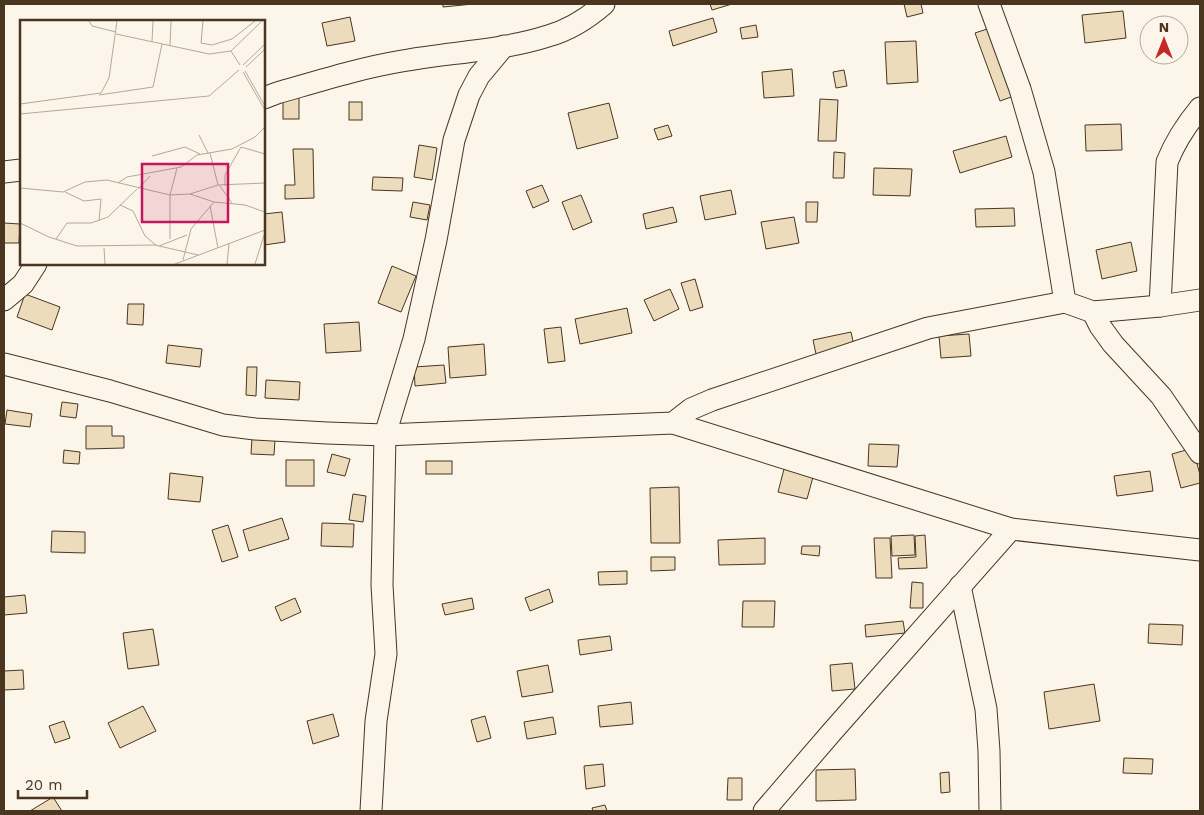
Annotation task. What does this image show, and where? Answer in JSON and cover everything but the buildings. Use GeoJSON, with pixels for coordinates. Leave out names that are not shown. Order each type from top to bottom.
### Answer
{"type":"FeatureCollection","features":[{"type":"Feature","properties":{"kind":"street"},"geometry":{"type":"LineString","coordinates":[[265,98],[277,92],[364,68],[403,60],[504,46],[549,36],[572,26],[604,4]]}},
{"type":"Feature","properties":{"kind":"street"},"geometry":{"type":"LineString","coordinates":[[989,4],[1020,90],[1044,172],[1065,302]]}},
{"type":"Feature","properties":{"kind":"street"},"geometry":{"type":"LineString","coordinates":[[371,811],[376,721],[386,654],[382,585],[385,435],[414,338],[436,240],[454,140],[470,95],[480,76],[504,46]]}},
{"type":"Feature","properties":{"kind":"street"},"geometry":{"type":"LineString","coordinates":[[1160,306],[1167,162],[1187,124],[1200,108]]}},
{"type":"Feature","properties":{"kind":"street"},"geometry":{"type":"LineString","coordinates":[[4,172],[20,170]]}},
{"type":"Feature","properties":{"kind":"street"},"geometry":{"type":"LineString","coordinates":[[4,300],[23,284],[35,265]]}},
{"type":"Feature","properties":{"kind":"street"},"geometry":{"type":"LineString","coordinates":[[673,423],[691,409],[712,400],[928,328],[1065,302],[1093,312],[1160,306],[1200,300]]}},
{"type":"Feature","properties":{"kind":"street"},"geometry":{"type":"LineString","coordinates":[[1093,312],[1113,344],[1162,396],[1200,453]]}},
{"type":"Feature","properties":{"kind":"street"},"geometry":{"type":"LineString","coordinates":[[4,364],[110,391],[223,425],[255,429],[385,435],[673,423],[1010,529],[1200,550]]}},
{"type":"Feature","properties":{"kind":"street"},"geometry":{"type":"LineString","coordinates":[[764,811],[1010,529]]}},
{"type":"Feature","properties":{"kind":"street"},"geometry":{"type":"LineString","coordinates":[[960,586],[986,709],[990,811]]}}]}
